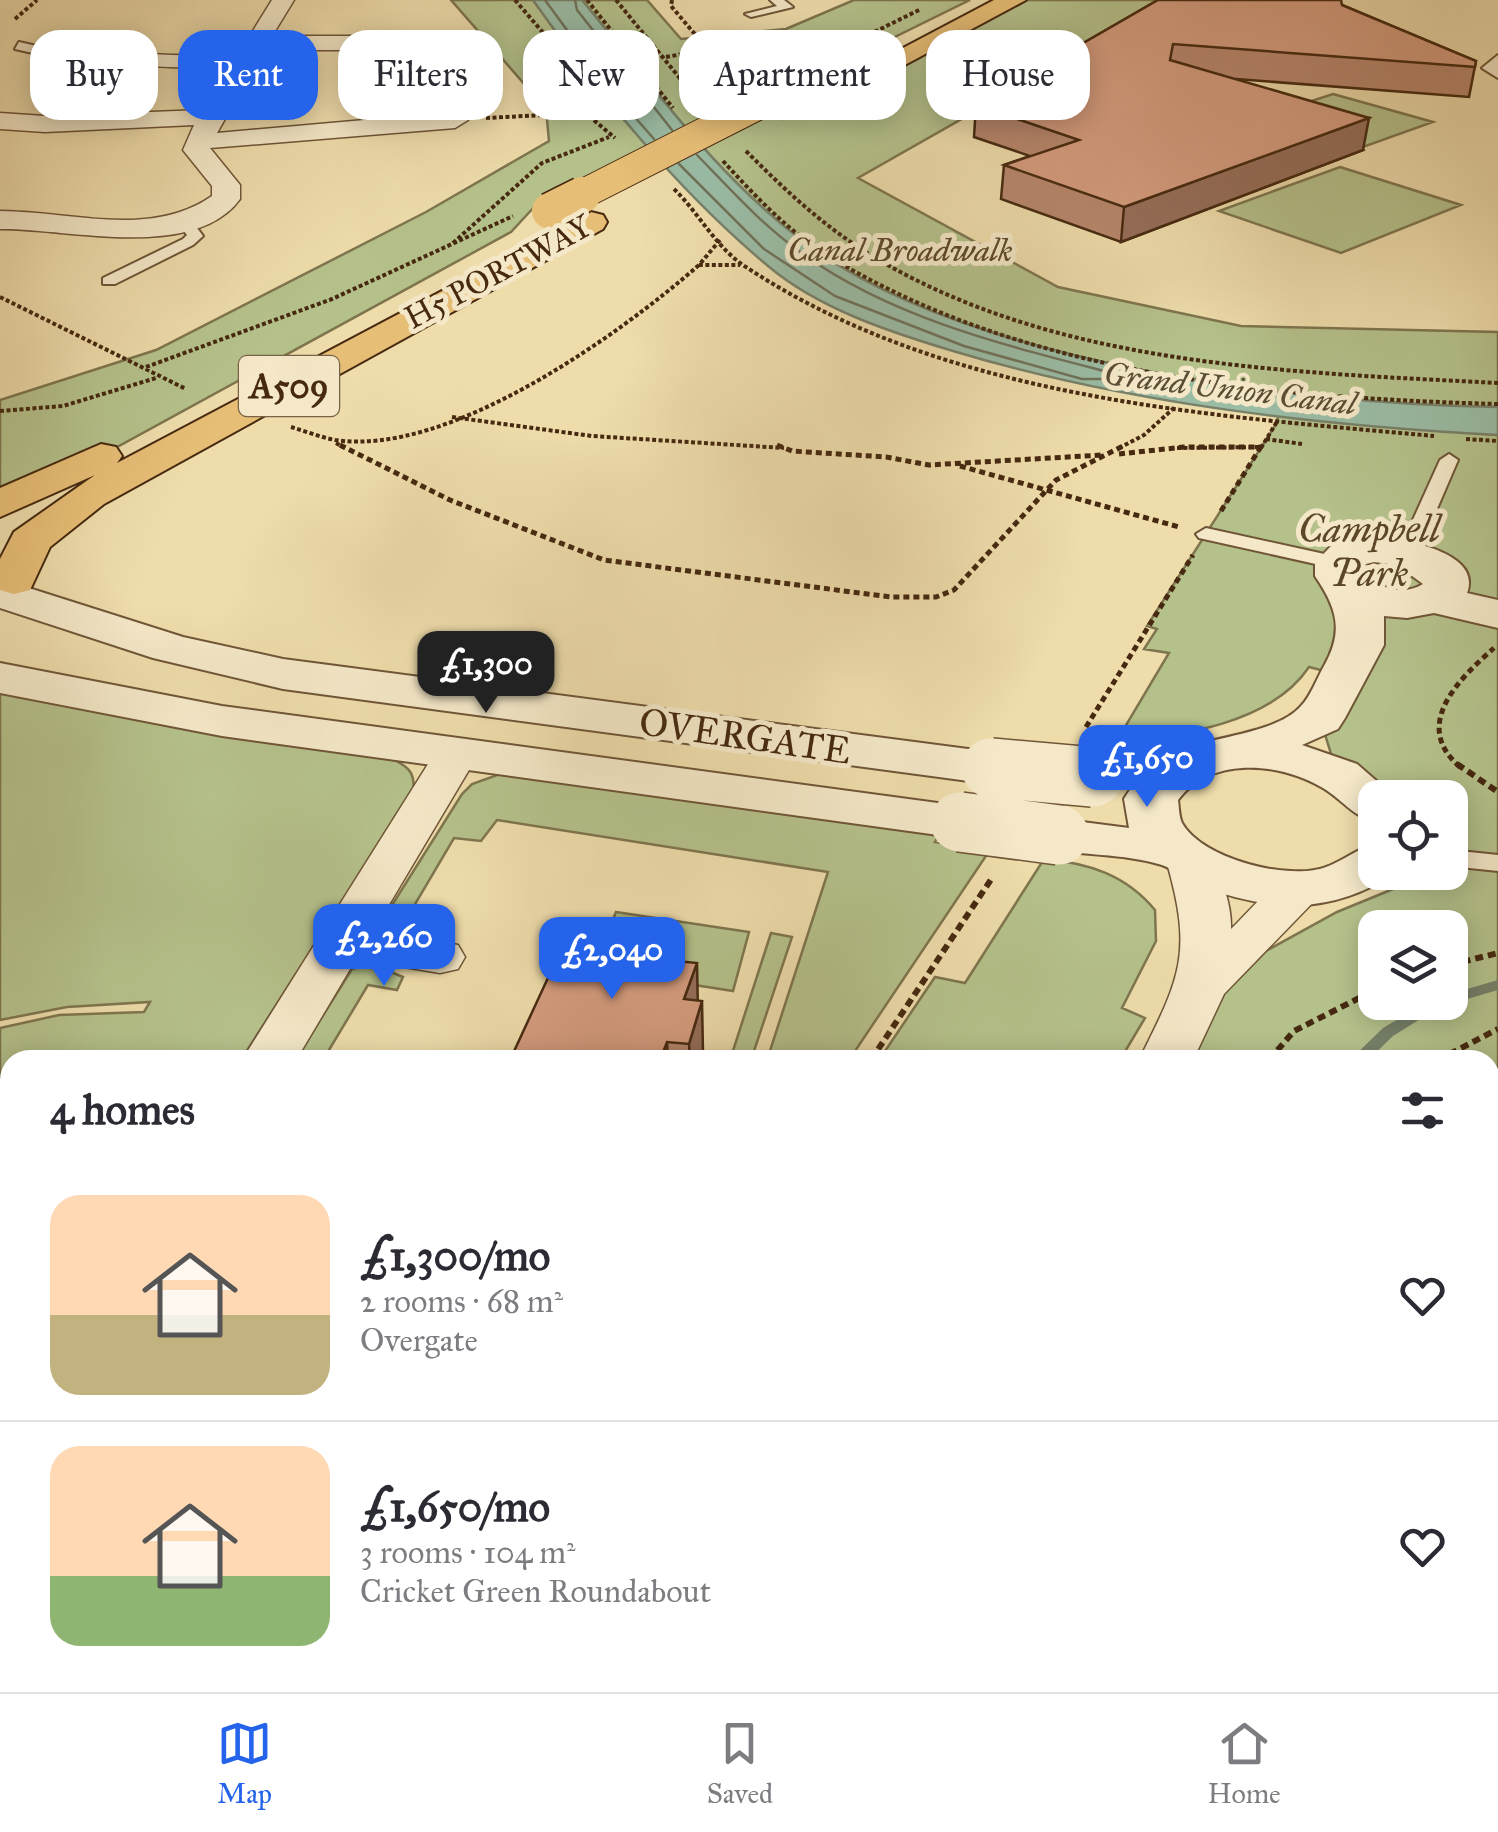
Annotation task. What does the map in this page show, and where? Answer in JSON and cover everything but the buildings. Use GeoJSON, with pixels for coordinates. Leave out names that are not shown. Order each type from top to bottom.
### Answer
{"type":"FeatureCollection","features":[{"type":"Feature","properties":{"kind":"main road","name":"H5 PORTWAY"},"geometry":{"type":"LineString","coordinates":[[904,30],[970,0]]}},
{"type":"Feature","properties":{"kind":"main road","name":"H5 PORTWAY"},"geometry":{"type":"LineString","coordinates":[[7,588],[30,542],[89,496],[591,222],[1012,0]]}},
{"type":"Feature","properties":{"kind":"main road","name":"H5 PORTWAY"},"geometry":{"type":"LineString","coordinates":[[0,504],[53,482],[534,212],[714,120]]}},
{"type":"Feature","properties":{"kind":"street"},"geometry":{"type":"LineString","coordinates":[[263,30],[283,0]]}},
{"type":"Feature","properties":{"kind":"street"},"geometry":{"type":"LineString","coordinates":[[0,220],[43,219],[122,228],[186,223],[211,214],[226,199],[226,186],[196,150],[210,120]]}},
{"type":"Feature","properties":{"kind":"street"},"geometry":{"type":"LineString","coordinates":[[0,121],[326,135],[372,125],[455,120]]}},
{"type":"Feature","properties":{"kind":"street"},"geometry":{"type":"LineString","coordinates":[[1345,576],[1385,602],[1425,580],[1498,585]]}},
{"type":"Feature","properties":{"kind":"street"},"geometry":{"type":"LineString","coordinates":[[1345,576],[1362,617],[1360,645]]}},
{"type":"Feature","properties":{"kind":"street"},"geometry":{"type":"LineString","coordinates":[[1425,580],[1498,614]]}},
{"type":"Feature","properties":{"kind":"street"},"geometry":{"type":"LineString","coordinates":[[1244,752],[1320,718],[1360,645],[1425,580]]}},
{"type":"Feature","properties":{"kind":"street","name":"OVERGATE"},"geometry":{"type":"LineString","coordinates":[[7,588],[153,643],[283,674],[992,768],[1093,777],[1244,752]]}},
{"type":"Feature","properties":{"kind":"street","name":"OVERGATE"},"geometry":{"type":"LineString","coordinates":[[0,678],[222,720],[1060,835],[1182,856],[1244,883],[1302,890],[1358,875]]}},
{"type":"Feature","properties":{"kind":"street"},"geometry":{"type":"LineString","coordinates":[[1320,718],[1332,757],[1358,788]]}},
{"type":"Feature","properties":{"kind":"street"},"geometry":{"type":"LineString","coordinates":[[1244,752],[1300,760],[1358,791]]}},
{"type":"Feature","properties":{"kind":"street"},"geometry":{"type":"LineString","coordinates":[[275,1050],[457,753]]}},
{"type":"Feature","properties":{"kind":"street"},"geometry":{"type":"LineString","coordinates":[[1188,763],[1161,784],[1150,810],[1157,830],[1182,856],[1207,917],[1202,986]]}},
{"type":"Feature","properties":{"kind":"street"},"geometry":{"type":"LineString","coordinates":[[1171,1050],[1202,986],[1302,890]]}},
{"type":"Feature","properties":{"kind":"street"},"geometry":{"type":"LineString","coordinates":[[342,941],[440,958]]}},
{"type":"Feature","properties":{"kind":"lane"},"geometry":{"type":"LineString","coordinates":[[751,14],[787,7],[776,0]]}},
{"type":"Feature","properties":{"kind":"lane"},"geometry":{"type":"LineString","coordinates":[[19,46],[30,48]]}},
{"type":"Feature","properties":{"kind":"lane"},"geometry":{"type":"LineString","coordinates":[[1498,59],[1488,68],[1498,74]]}},
{"type":"Feature","properties":{"kind":"lane"},"geometry":{"type":"LineString","coordinates":[[109,280],[188,242],[195,236],[186,223]]}},
{"type":"Feature","properties":{"kind":"lane"},"geometry":{"type":"LineString","coordinates":[[1425,580],[1450,460]]}},
{"type":"Feature","properties":{"kind":"lane"},"geometry":{"type":"LineString","coordinates":[[1206,534],[1345,576]]}},
{"type":"Feature","properties":{"kind":"lane"},"geometry":{"type":"LineString","coordinates":[[1468,860],[1498,863]]}},
{"type":"Feature","properties":{"kind":"path"},"geometry":{"type":"LineString","coordinates":[[12,22],[36,0]]}},
{"type":"Feature","properties":{"kind":"path"},"geometry":{"type":"LineString","coordinates":[[516,0],[541,30]]}},
{"type":"Feature","properties":{"kind":"path"},"geometry":{"type":"LineString","coordinates":[[587,0],[679,114]]}},
{"type":"Feature","properties":{"kind":"path"},"geometry":{"type":"LineString","coordinates":[[616,0],[679,74]]}},
{"type":"Feature","properties":{"kind":"path"},"geometry":{"type":"LineString","coordinates":[[672,0],[671,6],[691,30]]}},
{"type":"Feature","properties":{"kind":"path"},"geometry":{"type":"LineString","coordinates":[[876,30],[923,8]]}},
{"type":"Feature","properties":{"kind":"path"},"geometry":{"type":"LineString","coordinates":[[666,57],[679,54]]}},
{"type":"Feature","properties":{"kind":"path"},"geometry":{"type":"LineString","coordinates":[[592,120],[627,149]]}},
{"type":"Feature","properties":{"kind":"path"},"geometry":{"type":"LineString","coordinates":[[740,144],[794,200],[844,236],[907,273],[1012,316],[1107,343],[1207,359],[1498,383]]}},
{"type":"Feature","properties":{"kind":"path"},"geometry":{"type":"LineString","coordinates":[[713,151],[763,203],[830,257],[882,286],[986,326],[1197,376],[1383,398],[1498,404]]}},
{"type":"Feature","properties":{"kind":"path"},"geometry":{"type":"LineString","coordinates":[[670,186],[698,210],[741,265],[789,292],[895,340],[1061,388],[1175,408],[1438,436]]}},
{"type":"Feature","properties":{"kind":"path"},"geometry":{"type":"LineString","coordinates":[[146,367],[220,345],[358,292],[534,212]]}},
{"type":"Feature","properties":{"kind":"path"},"geometry":{"type":"LineString","coordinates":[[336,444],[392,438],[452,417],[585,354],[656,306],[720,240]]}},
{"type":"Feature","properties":{"kind":"path"},"geometry":{"type":"LineString","coordinates":[[699,265],[741,265]]}},
{"type":"Feature","properties":{"kind":"path"},"geometry":{"type":"LineString","coordinates":[[0,297],[146,367],[156,378],[186,389]]}},
{"type":"Feature","properties":{"kind":"path"},"geometry":{"type":"LineString","coordinates":[[1489,382],[1498,370]]}},
{"type":"Feature","properties":{"kind":"path"},"geometry":{"type":"LineString","coordinates":[[0,411],[63,406],[156,378]]}},
{"type":"Feature","properties":{"kind":"path"},"geometry":{"type":"LineString","coordinates":[[291,427],[336,444],[450,500],[604,560],[891,597],[936,597],[954,590],[1057,478],[1156,430],[1175,408]]}},
{"type":"Feature","properties":{"kind":"path"},"geometry":{"type":"LineString","coordinates":[[452,417],[592,436],[712,438],[774,444],[792,451],[954,464],[1184,447],[1261,447]]}},
{"type":"Feature","properties":{"kind":"path"},"geometry":{"type":"LineString","coordinates":[[1455,438],[1498,441]]}},
{"type":"Feature","properties":{"kind":"path"},"geometry":{"type":"LineString","coordinates":[[1266,439],[1302,444]]}},
{"type":"Feature","properties":{"kind":"path"},"geometry":{"type":"LineString","coordinates":[[954,464],[1206,534]]}},
{"type":"Feature","properties":{"kind":"path"},"geometry":{"type":"LineString","coordinates":[[1498,644],[1456,679],[1439,721],[1439,738],[1453,762],[1498,792]]}},
{"type":"Feature","properties":{"kind":"path"},"geometry":{"type":"LineString","coordinates":[[1468,960],[1498,953]]}},
{"type":"Feature","properties":{"kind":"path"},"geometry":{"type":"LineString","coordinates":[[1278,1050],[1294,1031],[1358,999]]}},
{"type":"Feature","properties":{"kind":"path"},"geometry":{"type":"LineString","coordinates":[[1457,1050],[1498,1029]]}},
{"type":"Feature","properties":{"kind":"green space"},"geometry":{"type":"Polygon","coordinates":[[[451,0],[533,0],[555,30],[523,30],[523,83],[503,60],[503,30],[477,30],[451,0]]]}},
{"type":"Feature","properties":{"kind":"green space","name":"Canal Broadwalk"},"geometry":{"type":"Polygon","coordinates":[[[582,0],[647,0],[679,37],[679,119],[659,95],[659,30],[606,30],[582,0]]]}},
{"type":"Feature","properties":{"kind":"green space","name":"Canal Broadwalk"},"geometry":{"type":"Polygon","coordinates":[[[854,0],[970,0],[906,32],[776,30],[854,0]]]}},
{"type":"Feature","properties":{"kind":"green space","name":"Canal Broadwalk"},"geometry":{"type":"Polygon","coordinates":[[[1013,0],[1171,0],[1090,46],[1090,30],[955,30],[1013,0]]]}},
{"type":"Feature","properties":{"kind":"green space","name":"Canal Broadwalk"},"geometry":{"type":"Polygon","coordinates":[[[926,45],[926,120],[960,120],[858,178],[1058,287],[1241,326],[1498,332],[1498,407],[1329,397],[1235,386],[1044,348],[955,320],[875,285],[807,244],[744,190],[680,120],[906,120],[906,55],[926,45]]]}},
{"type":"Feature","properties":{"kind":"green space"},"geometry":{"type":"Polygon","coordinates":[[[1333,94],[1433,122],[1363,147],[1262,117],[1333,94]]]}},
{"type":"Feature","properties":{"kind":"green space"},"geometry":{"type":"Polygon","coordinates":[[[547,120],[624,120],[648,147],[536,205],[511,232],[53,482],[0,494],[0,400],[156,350],[426,212],[549,141],[547,120]]]}},
{"type":"Feature","properties":{"kind":"green space"},"geometry":{"type":"Polygon","coordinates":[[[1340,167],[1461,205],[1341,253],[1219,211],[1340,167]]]}},
{"type":"Feature","properties":{"kind":"green space","name":"Campbell Park"},"geometry":{"type":"Polygon","coordinates":[[[1277,414],[1498,435],[1498,1050],[1171,1050],[1202,986],[1337,912],[1391,890],[1468,890],[1468,780],[1358,782],[1332,757],[1320,718],[1344,676],[1309,667],[1272,702],[1248,714],[1195,731],[1116,742],[1169,653],[1144,649],[1157,629],[1147,626],[1278,421],[1277,414]]]}},
{"type":"Feature","properties":{"kind":"green space"},"geometry":{"type":"Polygon","coordinates":[[[0,690],[391,758],[409,770],[413,791],[247,1050],[0,1050],[0,1028],[59,1015],[144,1012],[150,1002],[67,1007],[0,1020],[0,690]]]}},
{"type":"Feature","properties":{"kind":"green space"},"geometry":{"type":"Polygon","coordinates":[[[500,774],[941,831],[935,842],[990,850],[856,1050],[770,1050],[828,872],[497,820],[481,841],[454,838],[408,916],[432,924],[431,931],[418,938],[400,934],[382,921],[472,784],[500,774]]]}},
{"type":"Feature","properties":{"kind":"green space"},"geometry":{"type":"Polygon","coordinates":[[[1044,859],[1106,873],[1132,888],[1155,910],[1156,941],[1122,1008],[1145,1018],[1126,1050],[886,1050],[935,977],[965,983],[1044,859]]]}},
{"type":"Feature","properties":{"kind":"green space"},"geometry":{"type":"Polygon","coordinates":[[[616,912],[749,932],[733,991],[593,969],[616,912]]]}},
{"type":"Feature","properties":{"kind":"green space"},"geometry":{"type":"Polygon","coordinates":[[[771,933],[792,937],[754,1050],[733,1050],[771,933]]]}},
{"type":"Feature","properties":{"kind":"green space"},"geometry":{"type":"Polygon","coordinates":[[[371,964],[403,977],[397,990],[368,985],[329,1050],[301,1050],[352,969],[371,964]]]}},
{"type":"Feature","properties":{"kind":"water"},"geometry":{"type":"Polygon","coordinates":[[[533,0],[582,0],[606,30],[555,30],[533,0]]]}},
{"type":"Feature","properties":{"kind":"water","name":"Grand Union Canal"},"geometry":{"type":"Polygon","coordinates":[[[659,95],[744,190],[807,244],[875,285],[955,320],[1044,348],[1234,386],[1329,397],[1498,407],[1498,435],[1360,425],[1223,409],[1087,385],[929,344],[856,318],[788,281],[735,237],[625,120],[659,120],[659,95]]]}},
{"type":"Feature","properties":{"kind":"waterway"},"geometry":{"type":"LineString","coordinates":[[1468,994],[1498,985]]}},
{"type":"Feature","properties":{"kind":"waterway"},"geometry":{"type":"LineString","coordinates":[[1369,1050],[1408,1020]]}}]}
